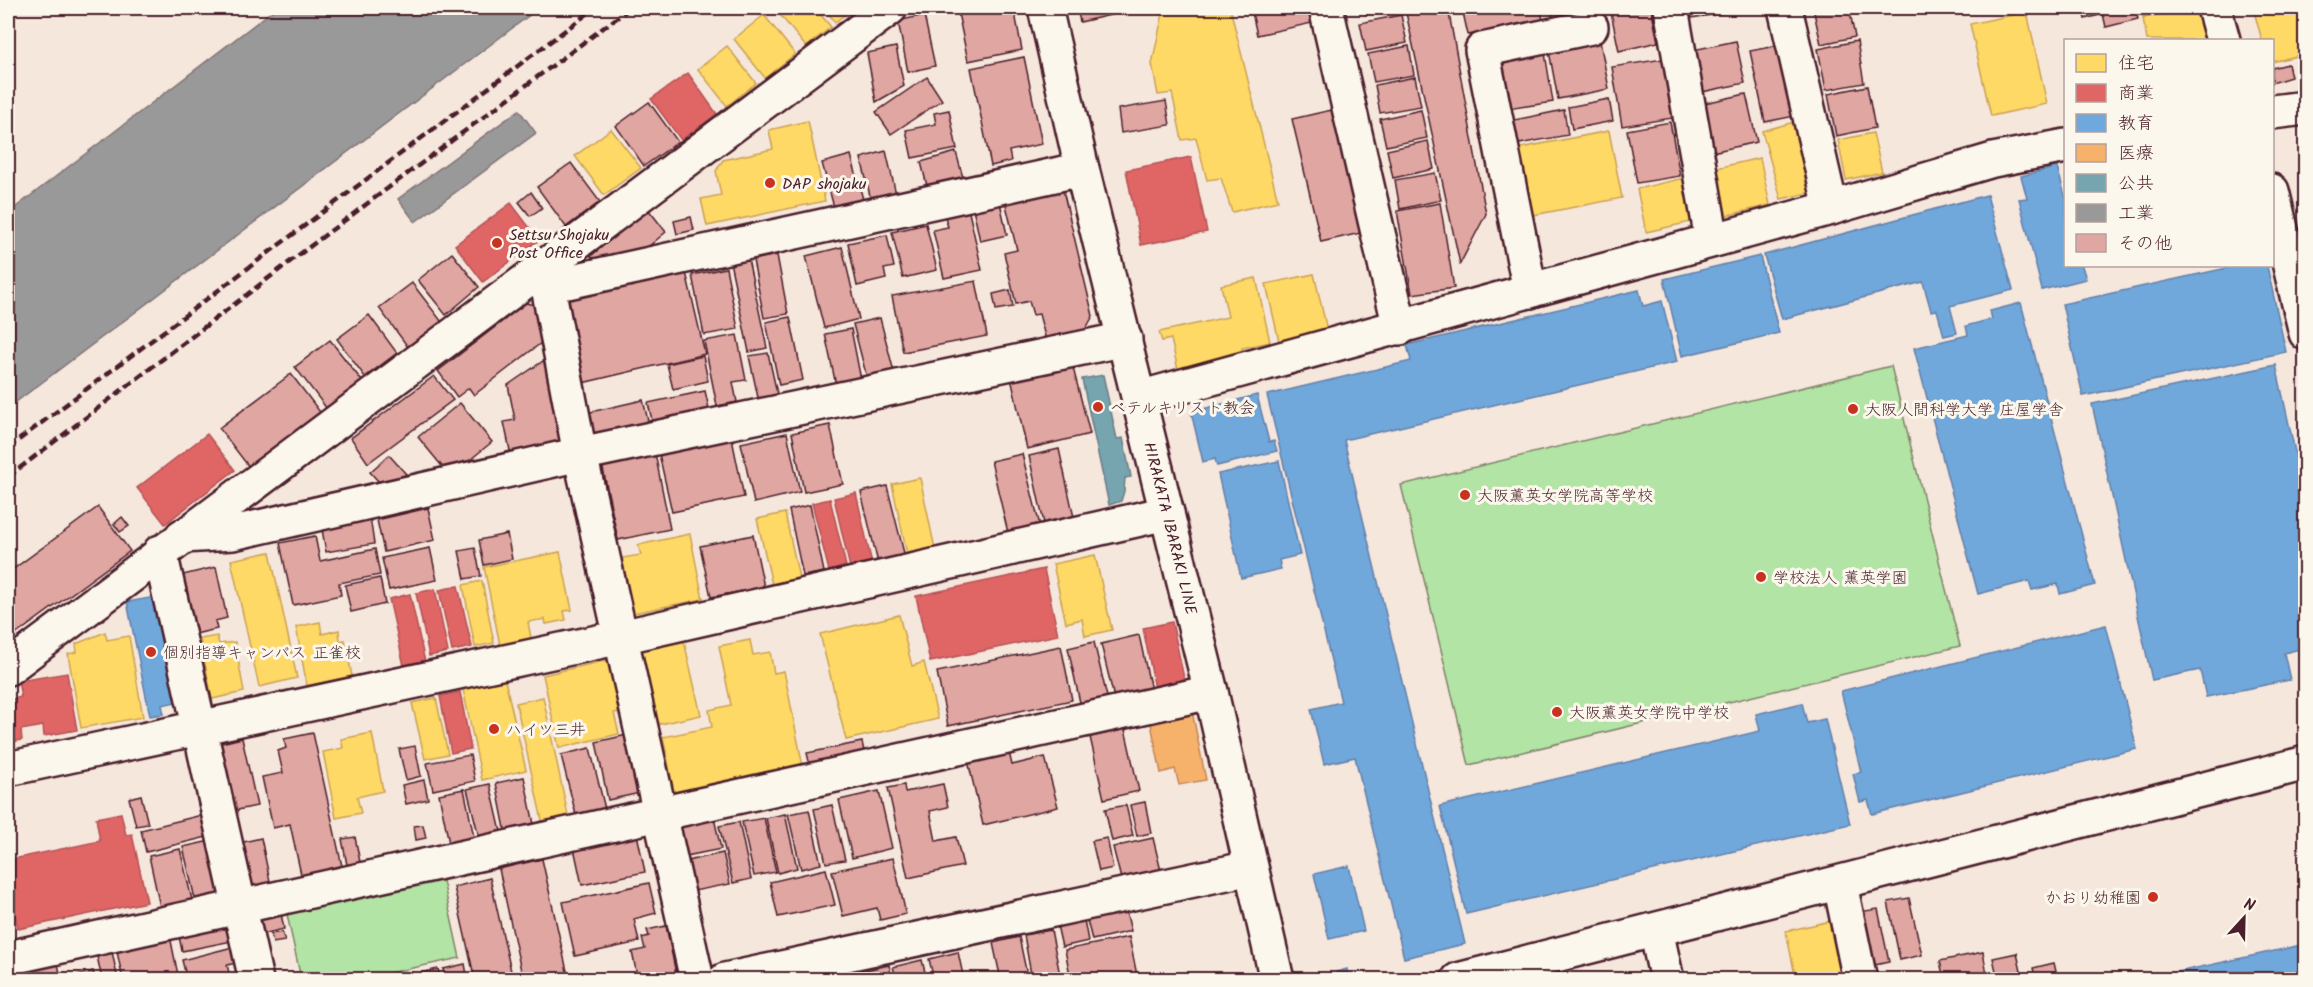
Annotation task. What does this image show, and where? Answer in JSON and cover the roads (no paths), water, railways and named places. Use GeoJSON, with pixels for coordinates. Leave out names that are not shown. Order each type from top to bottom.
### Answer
{"type":"FeatureCollection","features":[{"type":"Feature","properties":{"kind":"street"},"geometry":{"type":"LineString","coordinates":[[8,668],[538,269],[890,8]]}},
{"type":"Feature","properties":{"kind":"street","name":"HIRAKATA IBARAKI LINE"},"geometry":{"type":"LineString","coordinates":[[1045,8],[1082,169],[1211,692],[1277,980]]}},
{"type":"Feature","properties":{"kind":"street"},"geometry":{"type":"LineString","coordinates":[[1326,8],[1400,328]]}},
{"type":"Feature","properties":{"kind":"street"},"geometry":{"type":"LineString","coordinates":[[1671,8],[1712,240]]}},
{"type":"Feature","properties":{"kind":"street"},"geometry":{"type":"LineString","coordinates":[[1785,8],[1831,208]]}},
{"type":"Feature","properties":{"kind":"street"},"geometry":{"type":"LineString","coordinates":[[2214,8],[2223,39]]}},
{"type":"Feature","properties":{"kind":"street"},"geometry":{"type":"LineString","coordinates":[[1530,291],[1482,50],[1591,27]]}},
{"type":"Feature","properties":{"kind":"street"},"geometry":{"type":"LineString","coordinates":[[2274,112],[2306,108]]}},
{"type":"Feature","properties":{"kind":"street"},"geometry":{"type":"LineString","coordinates":[[1139,398],[1831,208],[1993,160],[2064,146]]}},
{"type":"Feature","properties":{"kind":"street"},"geometry":{"type":"LineString","coordinates":[[538,269],[567,282],[1082,169]]}},
{"type":"Feature","properties":{"kind":"street"},"geometry":{"type":"LineString","coordinates":[[2274,198],[2306,333]]}},
{"type":"Feature","properties":{"kind":"street"},"geometry":{"type":"LineString","coordinates":[[538,269],[549,292],[580,454],[697,980]]}},
{"type":"Feature","properties":{"kind":"street"},"geometry":{"type":"LineString","coordinates":[[171,544],[233,533],[580,454],[1125,339]]}},
{"type":"Feature","properties":{"kind":"street"},"geometry":{"type":"LineString","coordinates":[[8,769],[621,637],[1167,513]]}},
{"type":"Feature","properties":{"kind":"street"},"geometry":{"type":"LineString","coordinates":[[171,544],[200,728],[256,980]]}},
{"type":"Feature","properties":{"kind":"street"},"geometry":{"type":"LineString","coordinates":[[8,957],[1211,692]]}},
{"type":"Feature","properties":{"kind":"street"},"geometry":{"type":"LineString","coordinates":[[1458,980],[2306,764]]}},
{"type":"Feature","properties":{"kind":"street"},"geometry":{"type":"LineString","coordinates":[[725,980],[1250,868]]}},
{"type":"Feature","properties":{"kind":"street"},"geometry":{"type":"LineString","coordinates":[[1840,884],[1860,980]]}},
{"type":"Feature","properties":{"kind":"street"},"geometry":{"type":"LineString","coordinates":[[1656,930],[1667,980]]}},
{"type":"Feature","properties":{"kind":"railway"},"geometry":{"type":"LineString","coordinates":[[8,448],[595,8]]}},
{"type":"Feature","properties":{"kind":"railway"},"geometry":{"type":"LineString","coordinates":[[8,477],[325,235],[630,8]]}},
{"type":"Feature","properties":{"kind":"place","name":"DAP shojaku"},"geometry":{"type":"Point","coordinates":[770,183]}},
{"type":"Feature","properties":{"kind":"place","name":"Settsu Shojaku Post Office"},"geometry":{"type":"Point","coordinates":[497,243]}},
{"type":"Feature","properties":{"kind":"place","name":"ベテルキリスト教会"},"geometry":{"type":"Point","coordinates":[1098,407]}},
{"type":"Feature","properties":{"kind":"place","name":"大阪人間科学大学 庄屋学舎"},"geometry":{"type":"Point","coordinates":[1853,409]}},
{"type":"Feature","properties":{"kind":"place","name":"大阪薫英女学院高等学校"},"geometry":{"type":"Point","coordinates":[1465,495]}},
{"type":"Feature","properties":{"kind":"place","name":"学校法人 薫英学園"},"geometry":{"type":"Point","coordinates":[1761,577]}},
{"type":"Feature","properties":{"kind":"place","name":"個別指導キャンパス 正雀校"},"geometry":{"type":"Point","coordinates":[151,652]}},
{"type":"Feature","properties":{"kind":"place","name":"大阪薫英女学院中学校"},"geometry":{"type":"Point","coordinates":[1557,712]}},
{"type":"Feature","properties":{"kind":"place","name":"ハイツ三井"},"geometry":{"type":"Point","coordinates":[494,729]}},
{"type":"Feature","properties":{"kind":"place","name":"かおり幼稚園"},"geometry":{"type":"Point","coordinates":[2153,897]}}]}
